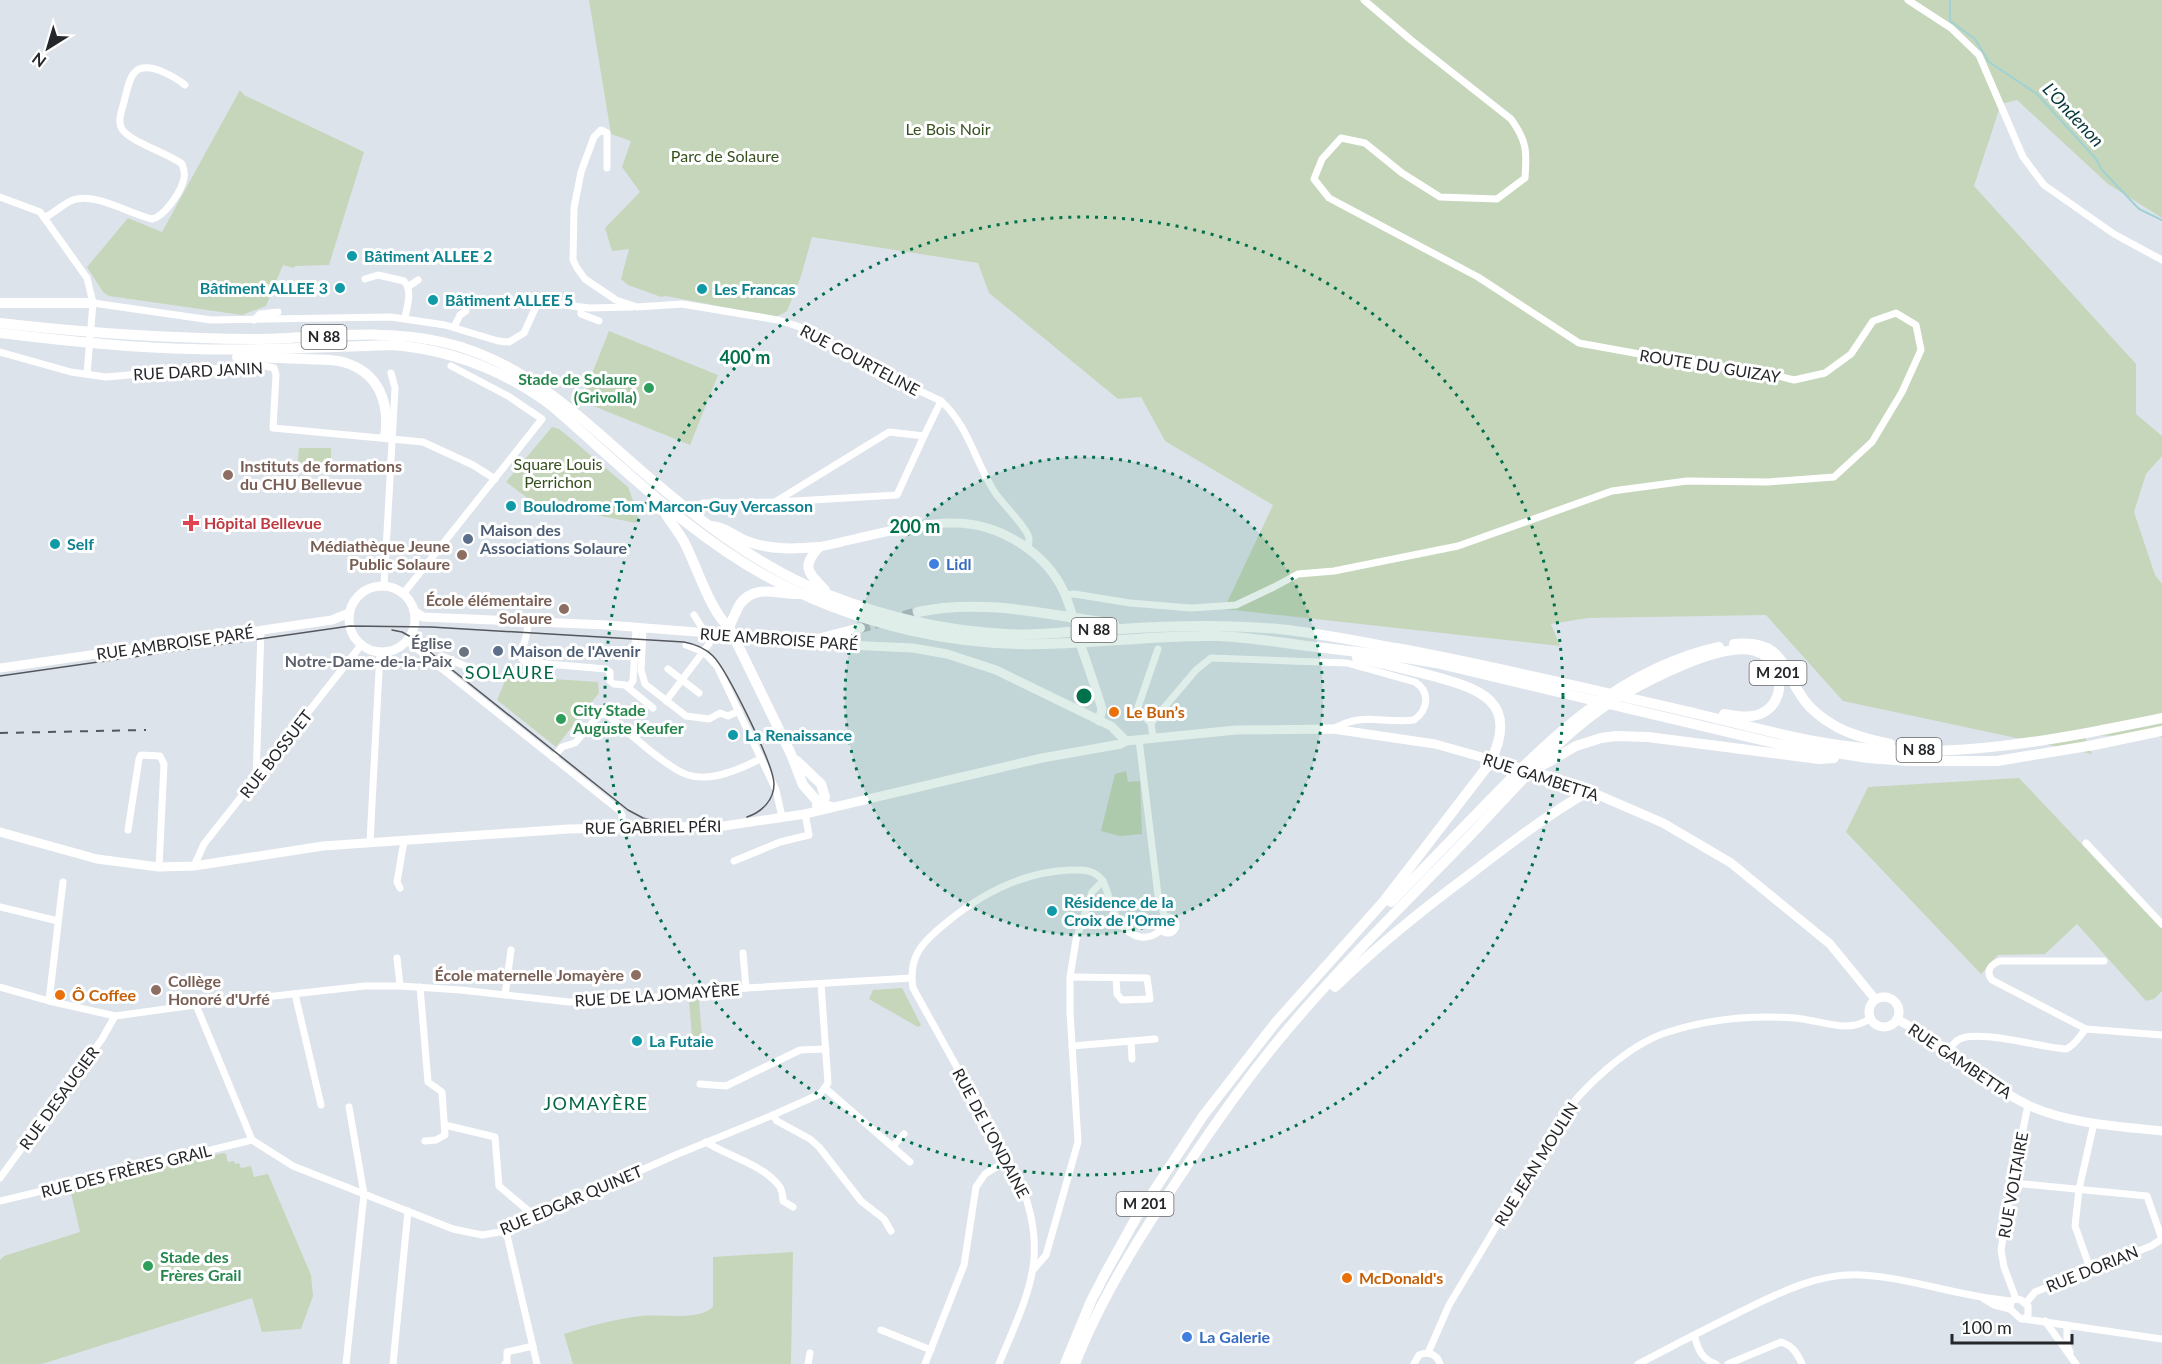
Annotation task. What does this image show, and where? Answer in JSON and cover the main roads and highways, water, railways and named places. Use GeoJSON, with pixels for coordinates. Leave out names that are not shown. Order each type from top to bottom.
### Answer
{"type":"FeatureCollection","features":[{"type":"Feature","properties":{"kind":"highway"},"geometry":{"type":"LineString","coordinates":[[0,303],[93,303]]}},
{"type":"Feature","properties":{"kind":"highway","name":"N 88"},"geometry":{"type":"LineString","coordinates":[[0,323],[80,332],[186,338],[267,339],[392,334],[441,341],[482,353],[522,373],[556,397],[707,525],[757,559],[829,595],[891,616],[949,628],[1010,635],[1217,626],[1277,629],[1324,635],[1500,668],[1678,710],[1847,746],[1919,750],[1994,747],[2162,718]]}},
{"type":"Feature","properties":{"kind":"highway","name":"N 88"},"geometry":{"type":"LineString","coordinates":[[0,333],[101,344],[190,349],[248,350],[393,345],[415,347],[460,357],[496,370],[531,390],[698,532],[733,556],[801,594],[883,624],[973,641],[1044,644],[1167,636],[1266,640],[1427,662],[1778,744],[1852,756],[1908,761],[1997,761],[2162,731]]}},
{"type":"Feature","properties":{"kind":"highway","name":"N 88"},"geometry":{"type":"LineString","coordinates":[[190,349],[225,356],[342,361],[358,368],[373,379],[382,393],[387,408],[389,438]]}},
{"type":"Feature","properties":{"kind":"highway"},"geometry":{"type":"LineString","coordinates":[[657,497],[663,512],[674,524],[684,541],[717,611],[730,629],[791,754],[805,789],[818,808]]}},
{"type":"Feature","properties":{"kind":"highway"},"geometry":{"type":"LineString","coordinates":[[707,525],[720,526],[761,546],[794,549],[819,547]]}},
{"type":"Feature","properties":{"kind":"highway"},"geometry":{"type":"LineString","coordinates":[[819,547],[812,555],[809,574],[829,595]]}},
{"type":"Feature","properties":{"kind":"highway"},"geometry":{"type":"LineString","coordinates":[[730,629],[741,603],[755,592],[764,590],[785,595],[801,594]]}},
{"type":"Feature","properties":{"kind":"highway"},"geometry":{"type":"LineString","coordinates":[[918,612],[939,607],[999,608],[1135,628]]}},
{"type":"Feature","properties":{"kind":"highway"},"geometry":{"type":"LineString","coordinates":[[802,643],[860,628]]}},
{"type":"Feature","properties":{"kind":"highway"},"geometry":{"type":"LineString","coordinates":[[1266,640],[1389,664],[1469,687],[1489,699],[1500,715],[1501,736],[1493,756],[1384,901],[1351,939]]}},
{"type":"Feature","properties":{"kind":"highway","name":"M 201"},"geometry":{"type":"LineString","coordinates":[[1074,1364],[1114,1284],[1146,1228],[1199,1147],[1258,1066],[1367,943],[1506,799],[1558,739],[1604,697],[1658,668],[1699,651],[1729,644],[1750,643],[1767,647],[1783,661],[1809,706],[1826,721],[1852,735],[1919,750]]}},
{"type":"Feature","properties":{"kind":"highway","name":"M 201"},"geometry":{"type":"LineString","coordinates":[[1065,1364],[1091,1301],[1136,1218],[1203,1116],[1247,1057],[1351,939],[1372,921],[1533,755],[1615,700],[1660,675],[1701,659],[1723,652],[1755,651],[1766,656],[1778,671],[1780,680],[1777,698],[1766,712],[1746,717],[1678,710]]}},
{"type":"Feature","properties":{"kind":"highway"},"geometry":{"type":"LineString","coordinates":[[1506,799],[1555,757],[1576,746],[1601,738],[1630,736],[1819,759],[1852,756]]}},
{"type":"Feature","properties":{"kind":"highway"},"geometry":{"type":"LineString","coordinates":[[1278,1041],[1293,1030],[1357,965],[1400,927],[1501,850],[1558,809],[1589,791]]}},
{"type":"Feature","properties":{"kind":"main road","name":"RUE COURTELINE"},"geometry":{"type":"LineString","coordinates":[[819,547],[919,526],[954,522],[992,529],[1028,549],[1051,572],[1067,600],[1102,709],[1099,721]]}},
{"type":"Feature","properties":{"kind":"main road"},"geometry":{"type":"LineString","coordinates":[[384,586],[392,588],[403,594],[414,611],[414,629],[410,639],[394,650],[381,652],[362,644],[350,626],[353,604],[361,594],[371,588],[384,586]]}},
{"type":"Feature","properties":{"kind":"main road","name":"RUE AMBROISE PARÉ"},"geometry":{"type":"LineString","coordinates":[[414,611],[423,617],[639,629],[802,643],[913,648],[947,654],[996,670],[1111,726],[1126,741]]}},
{"type":"Feature","properties":{"kind":"main road","name":"RUE AMBROISE PARÉ"},"geometry":{"type":"LineString","coordinates":[[0,668],[335,620],[350,613]]}},
{"type":"Feature","properties":{"kind":"main road","name":"RUE GAMBETTA"},"geometry":{"type":"LineString","coordinates":[[1126,741],[1236,730],[1333,729],[1436,744],[1549,776],[1663,823],[1731,863],[1830,944],[1875,999]]}},
{"type":"Feature","properties":{"kind":"main road"},"geometry":{"type":"LineString","coordinates":[[818,808],[1042,758],[1121,744],[1126,741]]}},
{"type":"Feature","properties":{"kind":"main road","name":"RUE GABRIEL PÉRI"},"geometry":{"type":"LineString","coordinates":[[0,832],[97,859],[159,867],[194,866],[323,846],[568,829],[724,826],[787,816],[818,808]]}},
{"type":"Feature","properties":{"kind":"main road"},"geometry":{"type":"LineString","coordinates":[[1884,996],[1894,1000],[1899,1011],[1897,1019],[1890,1025],[1878,1026],[1870,1018],[1871,1004],[1875,999],[1884,996]]}},
{"type":"Feature","properties":{"kind":"main road","name":"RUE GAMBETTA"},"geometry":{"type":"LineString","coordinates":[[1897,1019],[1949,1051],[1990,1084],[2028,1105],[2055,1115],[2094,1123],[2162,1131]]}},
{"type":"Feature","properties":{"kind":"waterway","name":"L'Ondenon"},"geometry":{"type":"LineString","coordinates":[[1950,0],[1950,21],[1975,39],[1989,62],[2037,94],[2096,159],[2102,170],[2139,209],[2162,220]]}},
{"type":"Feature","properties":{"kind":"tunnel"},"geometry":{"type":"LineString","coordinates":[[860,628],[918,612]]}},
{"type":"Feature","properties":{"kind":"tram line"},"geometry":{"type":"LineString","coordinates":[[0,676],[350,626],[431,627],[684,642],[707,651],[720,665],[749,718],[772,774],[774,784],[772,795],[762,809],[747,817]]}},
{"type":"Feature","properties":{"kind":"tram line"},"geometry":{"type":"LineString","coordinates":[[392,630],[411,637],[628,810],[654,821]]}},
{"type":"Feature","properties":{"kind":"railway"},"geometry":{"type":"LineString","coordinates":[[0,733],[146,730]]}},
{"type":"Feature","properties":{"kind":"place","name":"Bâtiment ALLEE 2"},"geometry":{"type":"Point","coordinates":[352,256]}},
{"type":"Feature","properties":{"kind":"place","name":"Bâtiment ALLEE 3"},"geometry":{"type":"Point","coordinates":[340,288]}},
{"type":"Feature","properties":{"kind":"place","name":"Les Francas"},"geometry":{"type":"Point","coordinates":[702,289]}},
{"type":"Feature","properties":{"kind":"place","name":"Bâtiment ALLEE 5"},"geometry":{"type":"Point","coordinates":[433,300]}},
{"type":"Feature","properties":{"kind":"place","name":"Stade de Solaure (Grivolla)"},"geometry":{"type":"Point","coordinates":[649,388]}},
{"type":"Feature","properties":{"kind":"place","name":"Instituts de formations du CHU Bellevue"},"geometry":{"type":"Point","coordinates":[228,475]}},
{"type":"Feature","properties":{"kind":"place","name":"Boulodrome Tom Marcon-Guy Vercasson"},"geometry":{"type":"Point","coordinates":[511,506]}},
{"type":"Feature","properties":{"kind":"place","name":"Hôpital Bellevue"},"geometry":{"type":"Point","coordinates":[191,523]}},
{"type":"Feature","properties":{"kind":"place","name":"Maison des Associations Solaure"},"geometry":{"type":"Point","coordinates":[468,539]}},
{"type":"Feature","properties":{"kind":"place","name":"Self"},"geometry":{"type":"Point","coordinates":[55,544]}},
{"type":"Feature","properties":{"kind":"place","name":"Médiathèque Jeune Public Solaure"},"geometry":{"type":"Point","coordinates":[462,555]}},
{"type":"Feature","properties":{"kind":"place","name":"Lidl"},"geometry":{"type":"Point","coordinates":[934,564]}},
{"type":"Feature","properties":{"kind":"place","name":"École élémentaire Solaure"},"geometry":{"type":"Point","coordinates":[564,609]}},
{"type":"Feature","properties":{"kind":"place","name":"Maison de l'Avenir"},"geometry":{"type":"Point","coordinates":[498,651]}},
{"type":"Feature","properties":{"kind":"place","name":"Église Notre-Dame-de-la-Paix"},"geometry":{"type":"Point","coordinates":[464,652]}},
{"type":"Feature","properties":{"kind":"place","name":"Le Bun’s"},"geometry":{"type":"Point","coordinates":[1114,712]}},
{"type":"Feature","properties":{"kind":"place","name":"City Stade Auguste Keufer"},"geometry":{"type":"Point","coordinates":[561,719]}},
{"type":"Feature","properties":{"kind":"place","name":"La Renaissance"},"geometry":{"type":"Point","coordinates":[733,735]}},
{"type":"Feature","properties":{"kind":"place","name":"Résidence de la Croix de l'Orme"},"geometry":{"type":"Point","coordinates":[1052,911]}},
{"type":"Feature","properties":{"kind":"place","name":"École maternelle Jomayère"},"geometry":{"type":"Point","coordinates":[636,975]}},
{"type":"Feature","properties":{"kind":"place","name":"Collège Honoré d'Urfé"},"geometry":{"type":"Point","coordinates":[156,990]}},
{"type":"Feature","properties":{"kind":"place","name":"Ô Coffee"},"geometry":{"type":"Point","coordinates":[60,995]}},
{"type":"Feature","properties":{"kind":"place","name":"La Futaie"},"geometry":{"type":"Point","coordinates":[637,1041]}},
{"type":"Feature","properties":{"kind":"place","name":"Stade des Frères Grail"},"geometry":{"type":"Point","coordinates":[148,1266]}},
{"type":"Feature","properties":{"kind":"place","name":"McDonald's"},"geometry":{"type":"Point","coordinates":[1347,1278]}},
{"type":"Feature","properties":{"kind":"place","name":"La Galerie"},"geometry":{"type":"Point","coordinates":[1187,1337]}},
{"type":"Feature","properties":{"kind":"district","name":"SOLAURE"},"geometry":{"type":"Point","coordinates":[510,673]}},
{"type":"Feature","properties":{"kind":"district","name":"JOMAYÈRE"},"geometry":{"type":"Point","coordinates":[596,1104]}},
{"type":"Feature","properties":{"kind":"park label","name":"Le Bois Noir"},"geometry":{"type":"Point","coordinates":[948,129]}},
{"type":"Feature","properties":{"kind":"park label","name":"Parc de Solaure"},"geometry":{"type":"Point","coordinates":[725,156]}},
{"type":"Feature","properties":{"kind":"park label","name":"Square Louis Perrichon"},"geometry":{"type":"Point","coordinates":[558,473]}}]}
